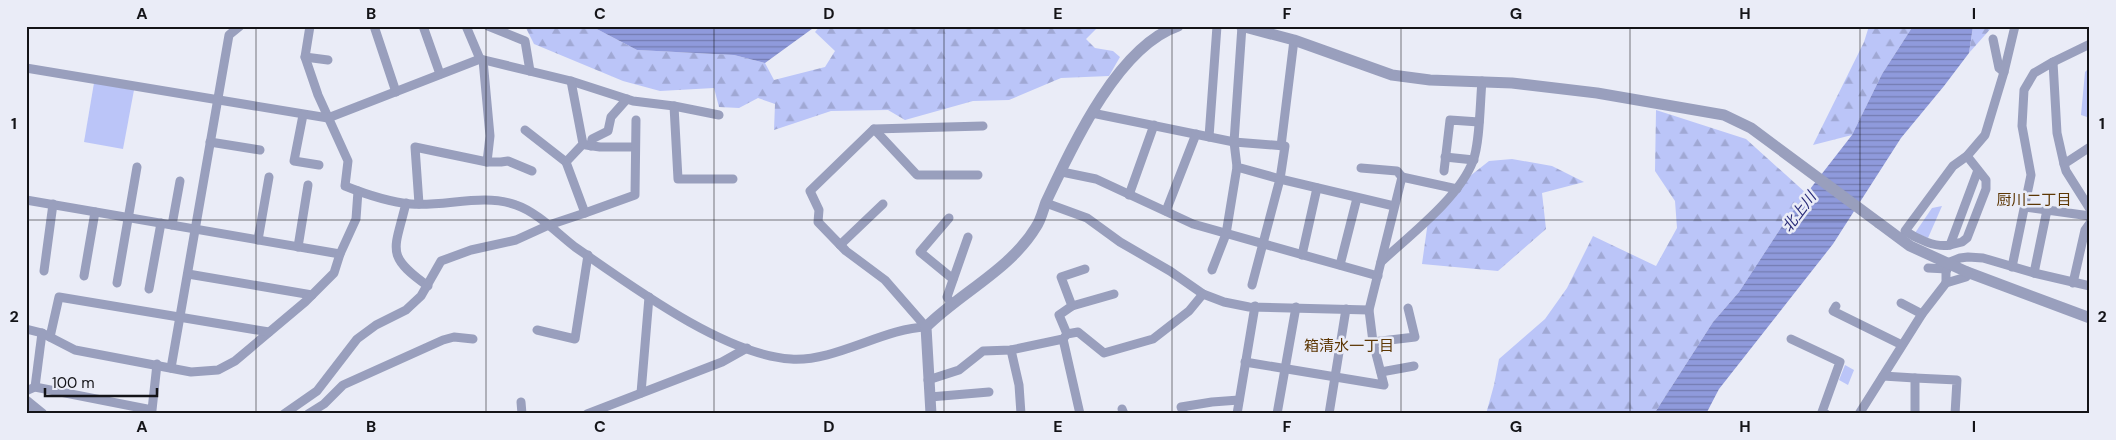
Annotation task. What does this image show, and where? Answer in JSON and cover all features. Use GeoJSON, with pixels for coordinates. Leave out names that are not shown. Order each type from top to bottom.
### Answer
{"type":"FeatureCollection","features":[{"type":"Feature","properties":{"kind":"street"},"geometry":{"type":"LineString","coordinates":[[171,368],[230,31],[240,26]]}},
{"type":"Feature","properties":{"kind":"street"},"geometry":{"type":"LineString","coordinates":[[310,26],[305,58],[328,118],[348,161],[345,186],[406,203],[486,201],[517,205],[549,225],[588,255],[649,297],[727,342],[770,356],[805,359],[859,346],[914,327],[926,327],[952,303],[995,272],[1036,227],[1046,203],[1092,113],[1126,62],[1169,29],[1178,26]]}},
{"type":"Feature","properties":{"kind":"street"},"geometry":{"type":"LineString","coordinates":[[374,26],[396,92]]}},
{"type":"Feature","properties":{"kind":"street"},"geometry":{"type":"LineString","coordinates":[[423,26],[440,74]]}},
{"type":"Feature","properties":{"kind":"street"},"geometry":{"type":"LineString","coordinates":[[466,26],[482,60],[490,136],[487,162]]}},
{"type":"Feature","properties":{"kind":"street"},"geometry":{"type":"LineString","coordinates":[[488,26],[526,41],[530,71]]}},
{"type":"Feature","properties":{"kind":"street"},"geometry":{"type":"LineString","coordinates":[[1209,137],[1217,26]]}},
{"type":"Feature","properties":{"kind":"street"},"geometry":{"type":"LineString","coordinates":[[1212,270],[1226,234],[1237,167],[1234,142],[1242,26],[1294,40],[1392,75],[1430,80],[1482,82],[1597,93],[1724,115],[1751,128],[1910,246],[1967,272],[2088,317]]}},
{"type":"Feature","properties":{"kind":"street"},"geometry":{"type":"LineString","coordinates":[[1968,156],[1986,180],[1986,189],[1967,238],[1962,242],[1942,246],[1912,236],[1905,231],[1953,166],[1968,156],[1985,135],[2004,72],[2015,26]]}},
{"type":"Feature","properties":{"kind":"street"},"geometry":{"type":"LineString","coordinates":[[1993,39],[1999,68],[2004,72]]}},
{"type":"Feature","properties":{"kind":"street"},"geometry":{"type":"LineString","coordinates":[[1281,146],[1294,40]]}},
{"type":"Feature","properties":{"kind":"street"},"geometry":{"type":"LineString","coordinates":[[2012,267],[2031,176],[2022,126],[2024,90],[2034,73],[2090,44]]}},
{"type":"Feature","properties":{"kind":"street"},"geometry":{"type":"LineString","coordinates":[[305,58],[328,60]]}},
{"type":"Feature","properties":{"kind":"street"},"geometry":{"type":"LineString","coordinates":[[26,68],[328,118],[440,74],[482,60],[571,81],[627,99],[674,106],[719,116]]}},
{"type":"Feature","properties":{"kind":"street"},"geometry":{"type":"LineString","coordinates":[[2053,62],[2054,110],[2060,152],[2066,171],[2090,208]]}},
{"type":"Feature","properties":{"kind":"street"},"geometry":{"type":"LineString","coordinates":[[571,81],[587,145]]}},
{"type":"Feature","properties":{"kind":"street"},"geometry":{"type":"LineString","coordinates":[[1381,263],[1457,189],[1474,160],[1482,82]]}},
{"type":"Feature","properties":{"kind":"street"},"geometry":{"type":"LineString","coordinates":[[566,162],[592,139],[608,131],[612,117],[627,99]]}},
{"type":"Feature","properties":{"kind":"street"},"geometry":{"type":"LineString","coordinates":[[674,106],[678,179],[733,179]]}},
{"type":"Feature","properties":{"kind":"street"},"geometry":{"type":"LineString","coordinates":[[1092,113],[1234,142],[1285,146],[1280,179],[1252,285]]}},
{"type":"Feature","properties":{"kind":"street"},"geometry":{"type":"LineString","coordinates":[[303,115],[294,161],[319,165]]}},
{"type":"Feature","properties":{"kind":"street"},"geometry":{"type":"LineString","coordinates":[[284,414],[317,391],[357,339],[376,325],[406,310],[421,296],[441,260],[471,250],[516,240],[549,225],[635,195],[636,120]]}},
{"type":"Feature","properties":{"kind":"street"},"geometry":{"type":"LineString","coordinates":[[1444,171],[1450,120],[1479,122]]}},
{"type":"Feature","properties":{"kind":"street"},"geometry":{"type":"LineString","coordinates":[[931,414],[926,327],[884,280],[840,245],[818,222],[819,210],[810,191],[874,128],[982,126]]}},
{"type":"Feature","properties":{"kind":"street"},"geometry":{"type":"LineString","coordinates":[[1130,195],[1154,126]]}},
{"type":"Feature","properties":{"kind":"street"},"geometry":{"type":"LineString","coordinates":[[874,128],[917,175],[978,175]]}},
{"type":"Feature","properties":{"kind":"street"},"geometry":{"type":"LineString","coordinates":[[525,130],[566,162],[585,213]]}},
{"type":"Feature","properties":{"kind":"street"},"geometry":{"type":"LineString","coordinates":[[1166,211],[1196,134]]}},
{"type":"Feature","properties":{"kind":"street"},"geometry":{"type":"LineString","coordinates":[[210,142],[260,150]]}},
{"type":"Feature","properties":{"kind":"street"},"geometry":{"type":"LineString","coordinates":[[587,145],[635,147]]}},
{"type":"Feature","properties":{"kind":"street"},"geometry":{"type":"LineString","coordinates":[[419,204],[415,147],[487,162],[508,160],[532,171]]}},
{"type":"Feature","properties":{"kind":"street"},"geometry":{"type":"LineString","coordinates":[[2064,164],[2090,147]]}},
{"type":"Feature","properties":{"kind":"street"},"geometry":{"type":"LineString","coordinates":[[1445,157],[1474,160]]}},
{"type":"Feature","properties":{"kind":"street"},"geometry":{"type":"LineString","coordinates":[[117,283],[137,167]]}},
{"type":"Feature","properties":{"kind":"street"},"geometry":{"type":"LineString","coordinates":[[1237,167],[1394,206]]}},
{"type":"Feature","properties":{"kind":"street"},"geometry":{"type":"LineString","coordinates":[[1361,168],[1397,171],[1402,177],[1457,189]]}},
{"type":"Feature","properties":{"kind":"street"},"geometry":{"type":"LineString","coordinates":[[1950,245],[1978,170]]}},
{"type":"Feature","properties":{"kind":"street"},"geometry":{"type":"LineString","coordinates":[[1062,172],[1096,179],[1193,224],[1378,276]]}},
{"type":"Feature","properties":{"kind":"street"},"geometry":{"type":"LineString","coordinates":[[258,240],[269,177]]}},
{"type":"Feature","properties":{"kind":"street"},"geometry":{"type":"LineString","coordinates":[[1246,362],[1384,385],[1373,342],[1370,310],[1402,177]]}},
{"type":"Feature","properties":{"kind":"street"},"geometry":{"type":"LineString","coordinates":[[172,225],[180,181]]}},
{"type":"Feature","properties":{"kind":"street"},"geometry":{"type":"LineString","coordinates":[[298,247],[308,186]]}},
{"type":"Feature","properties":{"kind":"street"},"geometry":{"type":"LineString","coordinates":[[1302,255],[1317,188]]}},
{"type":"Feature","properties":{"kind":"street"},"geometry":{"type":"LineString","coordinates":[[26,329],[46,335],[75,350],[157,364],[191,372],[218,370],[235,361],[312,295],[334,273],[340,254],[356,219],[358,191]]}},
{"type":"Feature","properties":{"kind":"street"},"geometry":{"type":"LineString","coordinates":[[1340,265],[1357,198]]}},
{"type":"Feature","properties":{"kind":"street"},"geometry":{"type":"LineString","coordinates":[[26,200],[340,254]]}},
{"type":"Feature","properties":{"kind":"street"},"geometry":{"type":"LineString","coordinates":[[406,203],[395,250],[399,262],[409,273],[428,286]]}},
{"type":"Feature","properties":{"kind":"street"},"geometry":{"type":"LineString","coordinates":[[1046,203],[1087,218],[1120,242],[1170,271],[1203,294],[1224,302],[1255,306],[1370,310]]}},
{"type":"Feature","properties":{"kind":"street"},"geometry":{"type":"LineString","coordinates":[[44,270],[53,204]]}},
{"type":"Feature","properties":{"kind":"street"},"geometry":{"type":"LineString","coordinates":[[840,245],[883,204]]}},
{"type":"Feature","properties":{"kind":"street"},"geometry":{"type":"LineString","coordinates":[[2025,207],[2090,216]]}},
{"type":"Feature","properties":{"kind":"street"},"geometry":{"type":"LineString","coordinates":[[2034,273],[2046,210]]}},
{"type":"Feature","properties":{"kind":"street"},"geometry":{"type":"LineString","coordinates":[[84,276],[95,212]]}},
{"type":"Feature","properties":{"kind":"street"},"geometry":{"type":"LineString","coordinates":[[949,218],[920,252],[953,279]]}},
{"type":"Feature","properties":{"kind":"street"},"geometry":{"type":"LineString","coordinates":[[149,289],[161,223]]}},
{"type":"Feature","properties":{"kind":"street"},"geometry":{"type":"LineString","coordinates":[[2073,283],[2085,230],[2090,223]]}},
{"type":"Feature","properties":{"kind":"street"},"geometry":{"type":"LineString","coordinates":[[952,303],[947,297],[968,237]]}},
{"type":"Feature","properties":{"kind":"street"},"geometry":{"type":"LineString","coordinates":[[537,330],[575,339],[588,255]]}},
{"type":"Feature","properties":{"kind":"street"},"geometry":{"type":"LineString","coordinates":[[1946,284],[1947,269],[1950,262],[1968,257],[1983,258],[2034,273],[2090,286]]}},
{"type":"Feature","properties":{"kind":"street"},"geometry":{"type":"LineString","coordinates":[[1928,268],[1947,269]]}},
{"type":"Feature","properties":{"kind":"street"},"geometry":{"type":"LineString","coordinates":[[1072,306],[1061,278],[1085,270]]}},
{"type":"Feature","properties":{"kind":"street"},"geometry":{"type":"LineString","coordinates":[[188,274],[312,295]]}},
{"type":"Feature","properties":{"kind":"street"},"geometry":{"type":"LineString","coordinates":[[1859,414],[1922,314],[1946,284],[1966,278]]}},
{"type":"Feature","properties":{"kind":"street"},"geometry":{"type":"LineString","coordinates":[[1080,414],[1065,336],[1059,315],[1072,306],[1114,294]]}},
{"type":"Feature","properties":{"kind":"street"},"geometry":{"type":"LineString","coordinates":[[928,380],[959,370],[983,351],[1011,350],[1078,332],[1104,353],[1153,339],[1189,311],[1203,294]]}},
{"type":"Feature","properties":{"kind":"street"},"geometry":{"type":"LineString","coordinates":[[36,387],[46,335],[59,297],[269,332]]}},
{"type":"Feature","properties":{"kind":"street"},"geometry":{"type":"LineString","coordinates":[[641,393],[649,297]]}},
{"type":"Feature","properties":{"kind":"street"},"geometry":{"type":"LineString","coordinates":[[1901,303],[1922,314]]}},
{"type":"Feature","properties":{"kind":"street"},"geometry":{"type":"LineString","coordinates":[[1237,414],[1255,306]]}},
{"type":"Feature","properties":{"kind":"street"},"geometry":{"type":"LineString","coordinates":[[1836,306],[1833,311],[1902,345]]}},
{"type":"Feature","properties":{"kind":"street"},"geometry":{"type":"LineString","coordinates":[[1277,414],[1296,307]]}},
{"type":"Feature","properties":{"kind":"street"},"geometry":{"type":"LineString","coordinates":[[1373,342],[1415,336],[1408,308]]}},
{"type":"Feature","properties":{"kind":"street"},"geometry":{"type":"LineString","coordinates":[[1329,414],[1346,309]]}},
{"type":"Feature","properties":{"kind":"street"},"geometry":{"type":"LineString","coordinates":[[308,414],[324,404],[343,385],[361,376],[443,340],[454,337],[473,339]]}},
{"type":"Feature","properties":{"kind":"street"},"geometry":{"type":"LineString","coordinates":[[1791,339],[1840,362],[1822,412],[1826,414]]}},
{"type":"Feature","properties":{"kind":"street"},"geometry":{"type":"LineString","coordinates":[[587,414],[599,412],[641,393],[722,362],[747,348]]}},
{"type":"Feature","properties":{"kind":"street"},"geometry":{"type":"LineString","coordinates":[[1011,350],[1019,385],[1021,414]]}},
{"type":"Feature","properties":{"kind":"street"},"geometry":{"type":"LineString","coordinates":[[26,391],[36,387],[152,410],[157,364]]}},
{"type":"Feature","properties":{"kind":"street"},"geometry":{"type":"LineString","coordinates":[[1380,372],[1414,366]]}},
{"type":"Feature","properties":{"kind":"street"},"geometry":{"type":"LineString","coordinates":[[1882,376],[1957,380],[1955,414]]}},
{"type":"Feature","properties":{"kind":"street"},"geometry":{"type":"LineString","coordinates":[[1915,378],[1915,414]]}},
{"type":"Feature","properties":{"kind":"street"},"geometry":{"type":"LineString","coordinates":[[930,397],[989,392]]}},
{"type":"Feature","properties":{"kind":"street"},"geometry":{"type":"LineString","coordinates":[[1184,414],[1182,407],[1239,400]]}},
{"type":"Feature","properties":{"kind":"street"},"geometry":{"type":"LineString","coordinates":[[26,401],[42,414]]}},
{"type":"Feature","properties":{"kind":"street"},"geometry":{"type":"LineString","coordinates":[[521,402],[522,414]]}},
{"type":"Feature","properties":{"kind":"green space"},"geometry":{"type":"Polygon","coordinates":[[[525,26],[591,26],[637,50],[734,55],[765,63],[774,80],[825,67],[835,51],[815,32],[820,26],[1099,26],[1086,39],[1095,48],[1113,51],[1120,57],[1109,76],[1061,78],[1009,100],[973,101],[905,120],[888,110],[831,111],[774,130],[775,104],[758,98],[739,108],[719,107],[714,88],[660,91],[623,81],[534,44],[525,26]]]}},
{"type":"Feature","properties":{"kind":"green space"},"geometry":{"type":"Polygon","coordinates":[[[1869,26],[1913,26],[1882,74],[1852,135],[1813,145],[1864,42],[1869,26]]]}},
{"type":"Feature","properties":{"kind":"green space"},"geometry":{"type":"Polygon","coordinates":[[[1973,26],[1993,26],[1969,53],[1973,26]]]}},
{"type":"Feature","properties":{"kind":"green space"},"geometry":{"type":"Polygon","coordinates":[[[2090,67],[2090,118],[2081,115],[2085,72],[2090,67]]]}},
{"type":"Feature","properties":{"kind":"green space"},"geometry":{"type":"Polygon","coordinates":[[[94,83],[134,90],[123,149],[84,142],[94,83]]]}},
{"type":"Feature","properties":{"kind":"green space"},"geometry":{"type":"Polygon","coordinates":[[[1656,110],[1746,139],[1807,194],[1788,217],[1739,292],[1713,322],[1654,414],[1486,414],[1499,359],[1545,319],[1567,288],[1593,236],[1656,266],[1677,228],[1675,201],[1655,171],[1656,110]]]}},
{"type":"Feature","properties":{"kind":"green space"},"geometry":{"type":"Polygon","coordinates":[[[1512,159],[1552,166],[1584,182],[1542,193],[1546,229],[1498,271],[1422,264],[1428,221],[1470,176],[1489,161],[1512,159]]]}},
{"type":"Feature","properties":{"kind":"green space"},"geometry":{"type":"Polygon","coordinates":[[[1942,206],[1928,238],[1915,233],[1932,208],[1942,206]]]}},
{"type":"Feature","properties":{"kind":"green space"},"geometry":{"type":"Polygon","coordinates":[[[1845,365],[1854,370],[1848,385],[1839,380],[1845,365]]]}},
{"type":"Feature","properties":{"kind":"water"},"geometry":{"type":"Polygon","coordinates":[[[591,26],[816,26],[765,63],[734,55],[637,50],[591,26]]]}},
{"type":"Feature","properties":{"kind":"water","name":"北上川"},"geometry":{"type":"Polygon","coordinates":[[[1913,26],[1973,26],[1969,53],[1901,138],[1833,244],[1719,389],[1706,414],[1654,414],[1713,322],[1739,292],[1786,220],[1852,135],[1882,74],[1913,26]]]}},
{"type":"Feature","properties":{"kind":"district","name":"厨川二丁目"},"geometry":{"type":"Point","coordinates":[2034,200]}},
{"type":"Feature","properties":{"kind":"district","name":"箱清水一丁目"},"geometry":{"type":"Point","coordinates":[1349,346]}}]}
